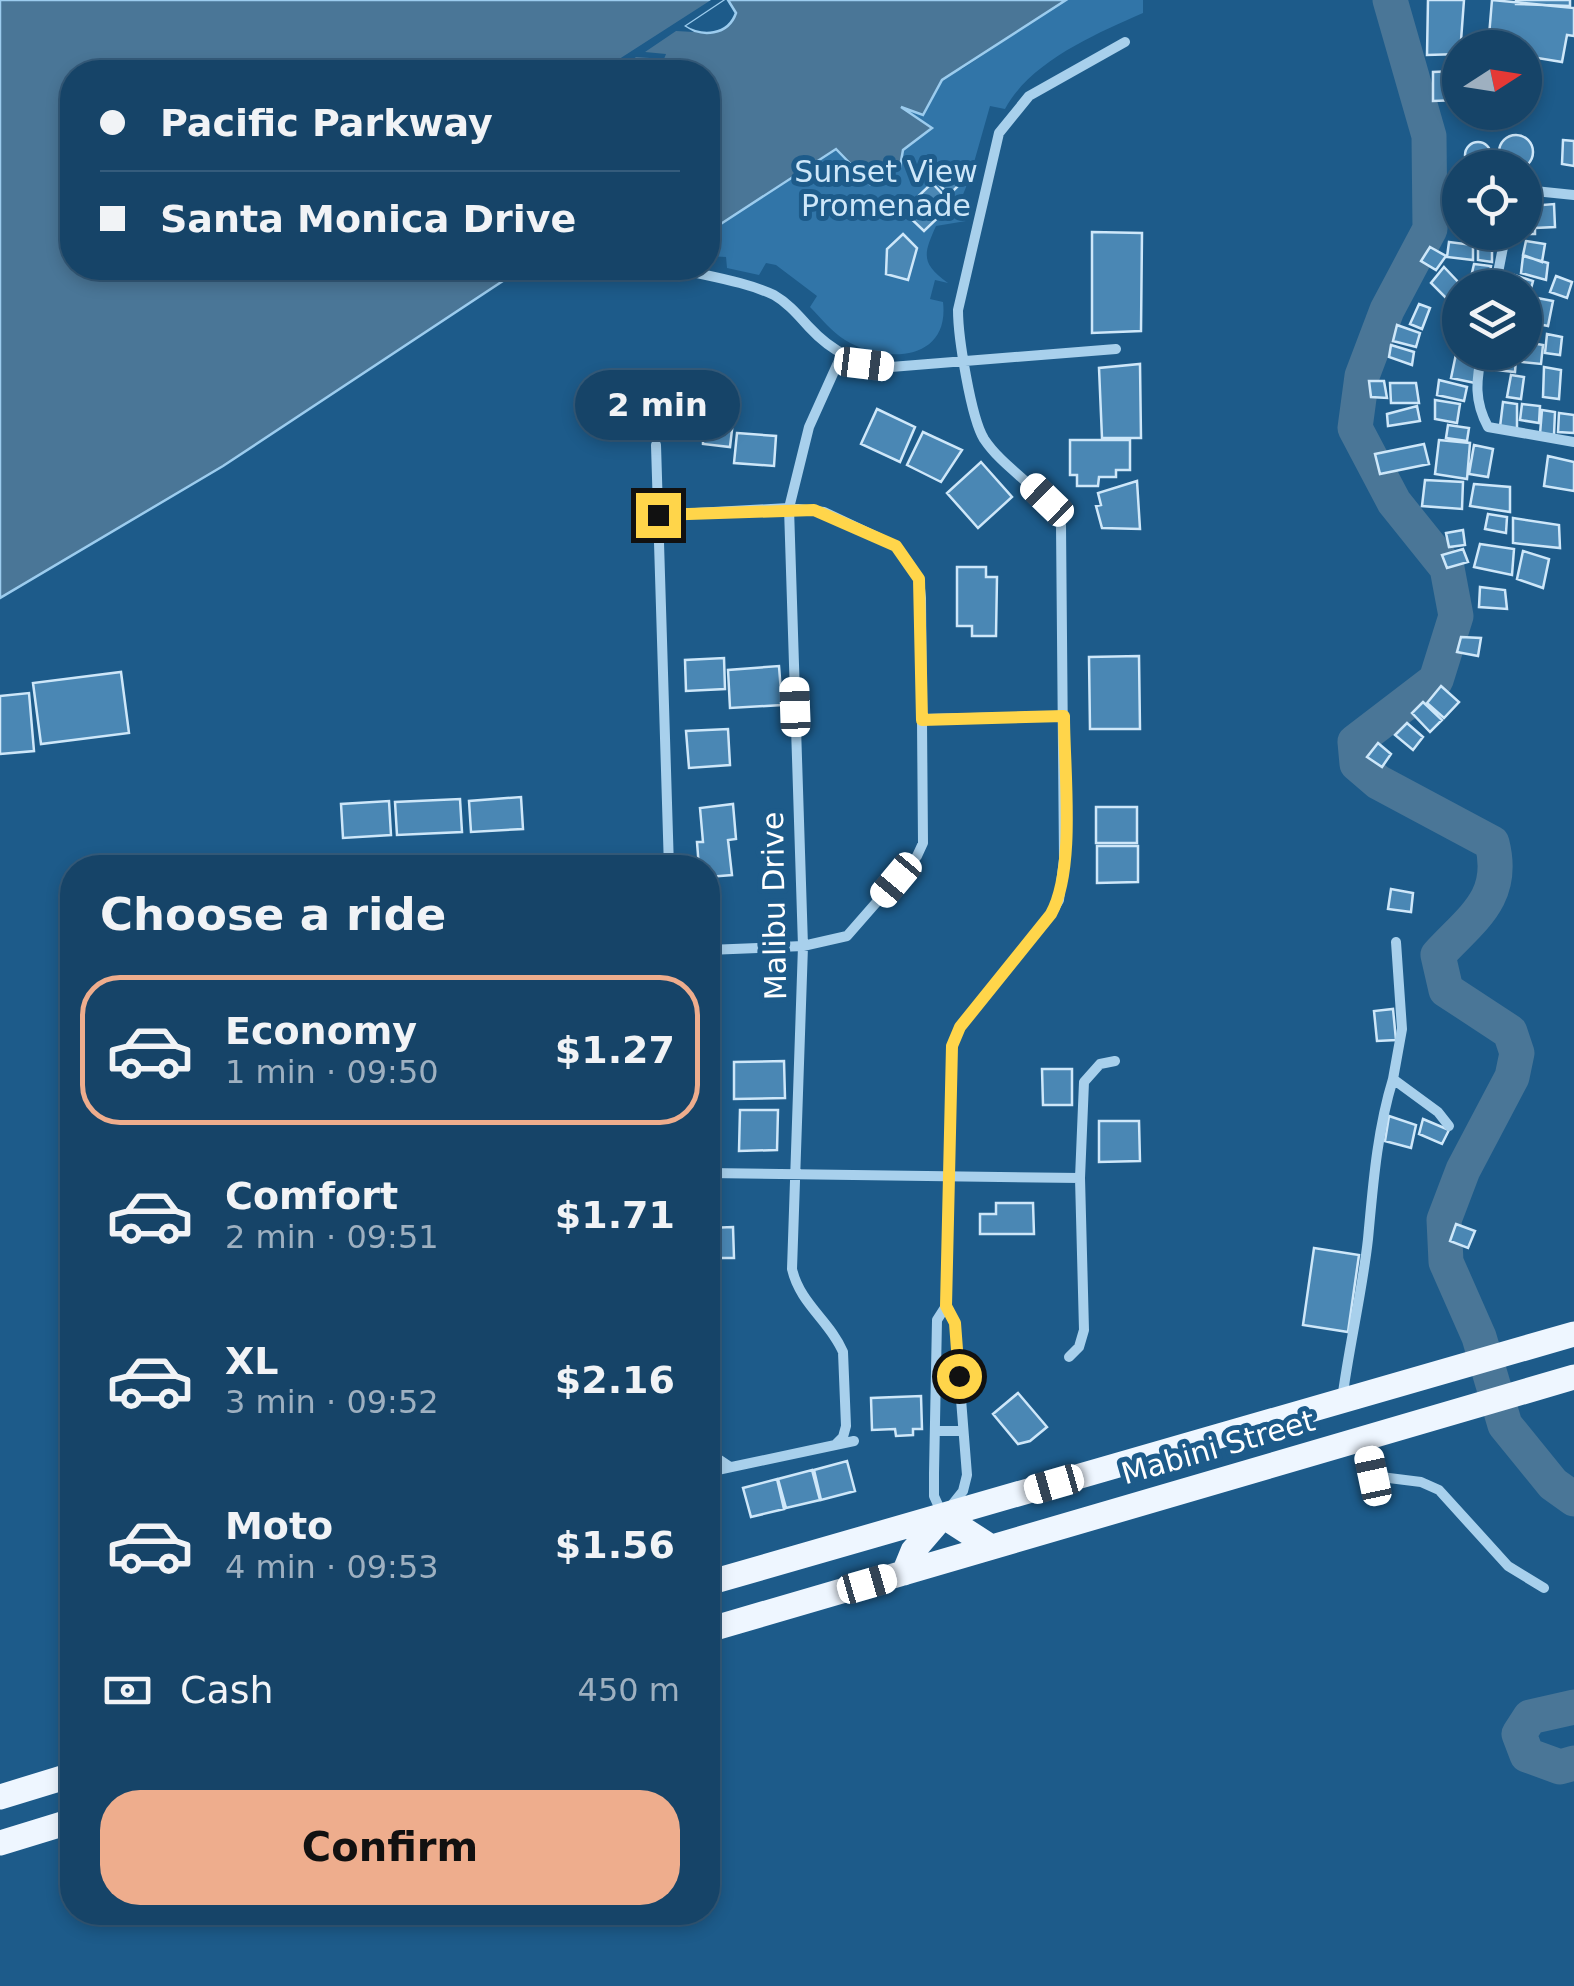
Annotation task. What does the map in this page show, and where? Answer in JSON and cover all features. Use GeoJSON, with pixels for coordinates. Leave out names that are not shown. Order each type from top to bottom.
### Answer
{"type":"FeatureCollection","features":[{"type":"Feature","properties":{"kind":"main road","name":"Mabini Street"},"geometry":{"type":"LineString","coordinates":[[720,1580],[1574,1334]]}},
{"type":"Feature","properties":{"kind":"main road","name":"Mabini Street"},"geometry":{"type":"LineString","coordinates":[[720,1627],[1574,1377]]}},
{"type":"Feature","properties":{"kind":"main road"},"geometry":{"type":"LineString","coordinates":[[904,1573],[913,1551],[943,1516],[991,1547]]}},
{"type":"Feature","properties":{"kind":"main road"},"geometry":{"type":"LineString","coordinates":[[0,1798],[60,1779]]}},
{"type":"Feature","properties":{"kind":"main road"},"geometry":{"type":"LineString","coordinates":[[0,1843],[60,1825]]}},
{"type":"Feature","properties":{"kind":"street"},"geometry":{"type":"LineString","coordinates":[[946,1306],[937,1320],[934,1496],[943,1516],[963,1491],[967,1475],[955,1323],[946,1306],[954,1037],[1051,914],[1059,900],[1064,859],[1061,525],[1047,500],[983,437],[964,359],[958,310],[999,133],[1029,96],[1126,42]]}},
{"type":"Feature","properties":{"kind":"street"},"geometry":{"type":"LineString","coordinates":[[1542,192],[1574,195]]}},
{"type":"Feature","properties":{"kind":"street"},"geometry":{"type":"LineString","coordinates":[[717,280],[774,296],[790,306],[823,343],[864,364],[891,368],[1116,349]]}},
{"type":"Feature","properties":{"kind":"street","name":"Malibu Drive"},"geometry":{"type":"LineString","coordinates":[[834,1445],[846,1426],[842,1352],[802,1297],[792,1269],[803,946],[789,508],[809,428],[842,356]]}},
{"type":"Feature","properties":{"kind":"street"},"geometry":{"type":"LineString","coordinates":[[1478,370],[1477,407],[1488,427],[1574,442]]}},
{"type":"Feature","properties":{"kind":"street"},"geometry":{"type":"LineString","coordinates":[[656,445],[669,855]]}},
{"type":"Feature","properties":{"kind":"street"},"geometry":{"type":"LineString","coordinates":[[658,515],[789,508],[824,512],[896,546],[919,579],[922,598],[923,843],[916,856],[848,936],[803,946],[720,949]]}},
{"type":"Feature","properties":{"kind":"street"},"geometry":{"type":"LineString","coordinates":[[922,720],[1064,716]]}},
{"type":"Feature","properties":{"kind":"street"},"geometry":{"type":"LineString","coordinates":[[1342,1402],[1368,1238],[1374,1167],[1402,1029],[1396,942]]}},
{"type":"Feature","properties":{"kind":"street"},"geometry":{"type":"LineString","coordinates":[[1069,1357],[1079,1346],[1084,1330],[1080,1178],[1084,1082],[1100,1064],[1115,1062]]}},
{"type":"Feature","properties":{"kind":"street"},"geometry":{"type":"LineString","coordinates":[[1393,1079],[1438,1112],[1449,1126]]}},
{"type":"Feature","properties":{"kind":"street"},"geometry":{"type":"LineString","coordinates":[[720,1173],[1080,1178]]}},
{"type":"Feature","properties":{"kind":"street"},"geometry":{"type":"LineString","coordinates":[[935,1432],[963,1431]]}},
{"type":"Feature","properties":{"kind":"street"},"geometry":{"type":"LineString","coordinates":[[1364,1438],[1373,1476],[1421,1482],[1439,1490],[1508,1566],[1544,1588]]}},
{"type":"Feature","properties":{"kind":"street"},"geometry":{"type":"LineString","coordinates":[[720,1469],[854,1441]]}},
{"type":"Feature","properties":{"kind":"street"},"geometry":{"type":"LineString","coordinates":[[720,1460],[730,1467]]}},
{"type":"Feature","properties":{"kind":"green space","name":"Sunset View Promenade"},"geometry":{"type":"Polygon","coordinates":[[[1066,0],[1143,0],[1143,13],[1065,51],[1030,77],[1005,109],[990,106],[969,180],[954,216],[966,221],[936,226],[929,244],[929,264],[948,283],[935,280],[930,299],[943,302],[942,322],[936,337],[925,347],[895,354],[861,348],[831,329],[810,307],[817,296],[776,265],[766,263],[759,275],[727,268],[726,257],[720,257],[720,224],[947,71],[962,69],[1066,0]]]}},
{"type":"Feature","properties":{"kind":"shaded area"},"geometry":{"type":"Polygon","coordinates":[[[0,0],[723,0],[684,26],[706,33],[721,30],[732,21],[736,13],[728,0],[1066,0],[942,80],[923,115],[901,107],[932,128],[903,150],[900,167],[884,168],[870,184],[836,149],[720,224],[720,60],[60,60],[60,280],[504,280],[223,466],[0,598],[0,0]]]}},
{"type":"Feature","properties":{"kind":"pier"},"geometry":{"type":"Polygon","coordinates":[[[711,0],[723,0],[684,26],[694,32],[676,31],[645,52],[666,54],[664,59],[618,60],[711,0]]]}},
{"type":"Feature","properties":{"kind":"building"},"geometry":{"type":"Polygon","coordinates":[[[1428,0],[1464,0],[1462,30],[1442,30],[1442,55],[1427,55],[1428,0]]]}},
{"type":"Feature","properties":{"kind":"building"},"geometry":{"type":"Polygon","coordinates":[[[1492,0],[1574,8],[1574,36],[1567,35],[1562,62],[1542,59],[1542,30],[1490,30],[1492,0]]]}},
{"type":"Feature","properties":{"kind":"building"},"geometry":{"type":"Polygon","coordinates":[[[1516,0],[1570,0],[1570,6],[1516,4],[1516,0]]]}},
{"type":"Feature","properties":{"kind":"building"},"geometry":{"type":"Polygon","coordinates":[[[1433,72],[1442,72],[1442,101],[1433,101],[1433,72]]]}},
{"type":"Feature","properties":{"kind":"building"},"geometry":{"type":"Polygon","coordinates":[[[1516,135],[1528,140],[1532,150],[1500,150],[1504,140],[1516,135]]]}},
{"type":"Feature","properties":{"kind":"building"},"geometry":{"type":"Polygon","coordinates":[[[1563,140],[1574,141],[1574,166],[1562,164],[1563,140]]]}},
{"type":"Feature","properties":{"kind":"building"},"geometry":{"type":"Polygon","coordinates":[[[1478,142],[1490,150],[1466,150],[1478,142]]]}},
{"type":"Feature","properties":{"kind":"building"},"geometry":{"type":"Polygon","coordinates":[[[950,170],[961,183],[949,195],[937,182],[950,170]]]}},
{"type":"Feature","properties":{"kind":"building"},"geometry":{"type":"Polygon","coordinates":[[[932,183],[952,204],[924,231],[903,211],[932,183]]]}},
{"type":"Feature","properties":{"kind":"building"},"geometry":{"type":"Polygon","coordinates":[[[1554,204],[1555,227],[1542,228],[1542,205],[1554,204]]]}},
{"type":"Feature","properties":{"kind":"building"},"geometry":{"type":"Polygon","coordinates":[[[1092,232],[1142,233],[1141,331],[1092,333],[1092,232]]]}},
{"type":"Feature","properties":{"kind":"building"},"geometry":{"type":"Polygon","coordinates":[[[903,234],[917,248],[908,280],[886,274],[887,249],[903,234]]]}},
{"type":"Feature","properties":{"kind":"building"},"geometry":{"type":"Polygon","coordinates":[[[1545,244],[1542,262],[1523,255],[1524,250],[1542,250],[1545,244]]]}},
{"type":"Feature","properties":{"kind":"building"},"geometry":{"type":"Polygon","coordinates":[[[1430,247],[1446,256],[1436,270],[1421,261],[1430,247]]]}},
{"type":"Feature","properties":{"kind":"building"},"geometry":{"type":"Polygon","coordinates":[[[1448,250],[1473,250],[1473,260],[1447,257],[1448,250]]]}},
{"type":"Feature","properties":{"kind":"building"},"geometry":{"type":"Polygon","coordinates":[[[1478,250],[1492,250],[1492,262],[1478,260],[1478,250]]]}},
{"type":"Feature","properties":{"kind":"building"},"geometry":{"type":"Polygon","coordinates":[[[1523,256],[1548,263],[1546,280],[1542,279],[1542,270],[1521,270],[1523,256]]]}},
{"type":"Feature","properties":{"kind":"building"},"geometry":{"type":"Polygon","coordinates":[[[1474,264],[1491,266],[1490,270],[1473,270],[1474,264]]]}},
{"type":"Feature","properties":{"kind":"building"},"geometry":{"type":"Polygon","coordinates":[[[1444,267],[1447,270],[1442,270],[1442,294],[1431,283],[1444,267]]]}},
{"type":"Feature","properties":{"kind":"building"},"geometry":{"type":"Polygon","coordinates":[[[1556,276],[1572,282],[1567,298],[1550,292],[1556,276]]]}},
{"type":"Feature","properties":{"kind":"building"},"geometry":{"type":"Polygon","coordinates":[[[1542,299],[1553,301],[1548,326],[1542,325],[1542,299]]]}},
{"type":"Feature","properties":{"kind":"building"},"geometry":{"type":"Polygon","coordinates":[[[1419,304],[1430,308],[1422,329],[1410,324],[1419,304]]]}},
{"type":"Feature","properties":{"kind":"building"},"geometry":{"type":"Polygon","coordinates":[[[1397,325],[1420,333],[1416,347],[1393,341],[1397,325]]]}},
{"type":"Feature","properties":{"kind":"building"},"geometry":{"type":"Polygon","coordinates":[[[1547,334],[1562,337],[1560,355],[1545,353],[1547,334]]]}},
{"type":"Feature","properties":{"kind":"building"},"geometry":{"type":"Polygon","coordinates":[[[1391,345],[1414,352],[1412,365],[1389,357],[1391,345]]]}},
{"type":"Feature","properties":{"kind":"building"},"geometry":{"type":"Polygon","coordinates":[[[1140,364],[1141,438],[1102,438],[1099,368],[1140,364]]]}},
{"type":"Feature","properties":{"kind":"building"},"geometry":{"type":"Polygon","coordinates":[[[1544,367],[1561,370],[1559,399],[1543,397],[1544,367]]]}},
{"type":"Feature","properties":{"kind":"building"},"geometry":{"type":"Polygon","coordinates":[[[1453,370],[1477,370],[1475,383],[1451,378],[1453,370]]]}},
{"type":"Feature","properties":{"kind":"building"},"geometry":{"type":"Polygon","coordinates":[[[1511,375],[1524,377],[1521,399],[1507,397],[1511,375]]]}},
{"type":"Feature","properties":{"kind":"building"},"geometry":{"type":"Polygon","coordinates":[[[1439,380],[1467,387],[1464,401],[1437,395],[1439,380]]]}},
{"type":"Feature","properties":{"kind":"building"},"geometry":{"type":"Polygon","coordinates":[[[1369,381],[1384,381],[1387,398],[1371,397],[1369,381]]]}},
{"type":"Feature","properties":{"kind":"building"},"geometry":{"type":"Polygon","coordinates":[[[1390,383],[1416,383],[1419,403],[1391,403],[1390,383]]]}},
{"type":"Feature","properties":{"kind":"building"},"geometry":{"type":"Polygon","coordinates":[[[648,385],[651,416],[619,420],[615,389],[648,385]]]}},
{"type":"Feature","properties":{"kind":"building"},"geometry":{"type":"Polygon","coordinates":[[[726,395],[735,404],[730,447],[703,444],[703,424],[691,412],[712,397],[726,395]]]}},
{"type":"Feature","properties":{"kind":"building"},"geometry":{"type":"Polygon","coordinates":[[[1435,400],[1460,404],[1457,423],[1435,419],[1435,400]]]}},
{"type":"Feature","properties":{"kind":"building"},"geometry":{"type":"Polygon","coordinates":[[[1503,402],[1517,404],[1517,429],[1500,427],[1503,402]]]}},
{"type":"Feature","properties":{"kind":"building"},"geometry":{"type":"Polygon","coordinates":[[[1522,404],[1540,406],[1539,423],[1520,420],[1522,404]]]}},
{"type":"Feature","properties":{"kind":"building"},"geometry":{"type":"Polygon","coordinates":[[[1417,406],[1420,421],[1388,426],[1387,414],[1417,406]]]}},
{"type":"Feature","properties":{"kind":"building"},"geometry":{"type":"Polygon","coordinates":[[[877,409],[915,427],[900,462],[861,444],[877,409]]]}},
{"type":"Feature","properties":{"kind":"building"},"geometry":{"type":"Polygon","coordinates":[[[1542,410],[1555,412],[1554,435],[1540,434],[1542,410]]]}},
{"type":"Feature","properties":{"kind":"building"},"geometry":{"type":"Polygon","coordinates":[[[1559,413],[1574,415],[1574,433],[1558,432],[1559,413]]]}},
{"type":"Feature","properties":{"kind":"building"},"geometry":{"type":"Polygon","coordinates":[[[1448,425],[1469,428],[1467,441],[1446,438],[1448,425]]]}},
{"type":"Feature","properties":{"kind":"building"},"geometry":{"type":"Polygon","coordinates":[[[923,432],[962,450],[941,482],[907,465],[923,432]]]}},
{"type":"Feature","properties":{"kind":"building"},"geometry":{"type":"Polygon","coordinates":[[[737,433],[776,436],[774,466],[734,463],[737,433]]]}},
{"type":"Feature","properties":{"kind":"building"},"geometry":{"type":"Polygon","coordinates":[[[1070,440],[1130,440],[1130,470],[1116,470],[1116,477],[1099,477],[1098,486],[1077,486],[1077,475],[1070,475],[1070,440]]]}},
{"type":"Feature","properties":{"kind":"building"},"geometry":{"type":"Polygon","coordinates":[[[1439,440],[1470,443],[1467,479],[1435,474],[1439,440]]]}},
{"type":"Feature","properties":{"kind":"building"},"geometry":{"type":"Polygon","coordinates":[[[1424,444],[1429,464],[1380,474],[1375,454],[1424,444]]]}},
{"type":"Feature","properties":{"kind":"building"},"geometry":{"type":"Polygon","coordinates":[[[1474,445],[1493,449],[1488,477],[1469,474],[1474,445]]]}},
{"type":"Feature","properties":{"kind":"building"},"geometry":{"type":"Polygon","coordinates":[[[1548,456],[1574,462],[1574,491],[1544,486],[1548,456]]]}},
{"type":"Feature","properties":{"kind":"building"},"geometry":{"type":"Polygon","coordinates":[[[981,462],[1012,497],[978,528],[947,493],[981,462]]]}},
{"type":"Feature","properties":{"kind":"building"},"geometry":{"type":"Polygon","coordinates":[[[1425,480],[1463,482],[1462,509],[1422,506],[1425,480]]]}},
{"type":"Feature","properties":{"kind":"building"},"geometry":{"type":"Polygon","coordinates":[[[1137,481],[1140,529],[1102,528],[1096,506],[1101,505],[1098,493],[1137,481]]]}},
{"type":"Feature","properties":{"kind":"building"},"geometry":{"type":"Polygon","coordinates":[[[1474,484],[1510,487],[1510,512],[1470,506],[1474,484]]]}},
{"type":"Feature","properties":{"kind":"building"},"geometry":{"type":"Polygon","coordinates":[[[1488,514],[1507,517],[1506,533],[1485,529],[1488,514]]]}},
{"type":"Feature","properties":{"kind":"building"},"geometry":{"type":"Polygon","coordinates":[[[1513,518],[1559,525],[1560,548],[1513,543],[1513,518]]]}},
{"type":"Feature","properties":{"kind":"building"},"geometry":{"type":"Polygon","coordinates":[[[1463,530],[1465,545],[1449,547],[1446,533],[1463,530]]]}},
{"type":"Feature","properties":{"kind":"building"},"geometry":{"type":"Polygon","coordinates":[[[1480,544],[1514,549],[1512,575],[1474,567],[1480,544]]]}},
{"type":"Feature","properties":{"kind":"building"},"geometry":{"type":"Polygon","coordinates":[[[1463,549],[1468,562],[1447,568],[1442,555],[1463,549]]]}},
{"type":"Feature","properties":{"kind":"building"},"geometry":{"type":"Polygon","coordinates":[[[1523,551],[1549,559],[1543,588],[1517,579],[1523,551]]]}},
{"type":"Feature","properties":{"kind":"building"},"geometry":{"type":"Polygon","coordinates":[[[957,567],[986,567],[986,577],[997,577],[996,636],[972,636],[972,626],[957,626],[957,567]]]}},
{"type":"Feature","properties":{"kind":"building"},"geometry":{"type":"Polygon","coordinates":[[[1480,587],[1505,590],[1507,609],[1479,607],[1480,587]]]}},
{"type":"Feature","properties":{"kind":"building"},"geometry":{"type":"Polygon","coordinates":[[[1461,637],[1481,638],[1478,656],[1457,652],[1461,637]]]}},
{"type":"Feature","properties":{"kind":"building"},"geometry":{"type":"Polygon","coordinates":[[[1139,656],[1140,729],[1090,729],[1089,657],[1139,656]]]}},
{"type":"Feature","properties":{"kind":"building"},"geometry":{"type":"Polygon","coordinates":[[[724,658],[725,689],[686,691],[685,660],[724,658]]]}},
{"type":"Feature","properties":{"kind":"building"},"geometry":{"type":"Polygon","coordinates":[[[779,666],[782,705],[730,708],[728,670],[779,666]]]}},
{"type":"Feature","properties":{"kind":"building"},"geometry":{"type":"Polygon","coordinates":[[[121,672],[129,733],[41,744],[33,683],[121,672]]]}},
{"type":"Feature","properties":{"kind":"building"},"geometry":{"type":"Polygon","coordinates":[[[1441,686],[1459,702],[1444,718],[1427,703],[1441,686]]]}},
{"type":"Feature","properties":{"kind":"building"},"geometry":{"type":"Polygon","coordinates":[[[29,693],[34,751],[0,754],[0,696],[29,693]]]}},
{"type":"Feature","properties":{"kind":"building"},"geometry":{"type":"Polygon","coordinates":[[[1423,702],[1442,720],[1430,732],[1412,713],[1423,702]]]}},
{"type":"Feature","properties":{"kind":"building"},"geometry":{"type":"Polygon","coordinates":[[[1407,723],[1423,737],[1413,750],[1395,735],[1407,723]]]}},
{"type":"Feature","properties":{"kind":"building"},"geometry":{"type":"Polygon","coordinates":[[[728,729],[730,765],[689,768],[686,731],[728,729]]]}},
{"type":"Feature","properties":{"kind":"building"},"geometry":{"type":"Polygon","coordinates":[[[1378,743],[1391,754],[1382,767],[1367,757],[1378,743]]]}},
{"type":"Feature","properties":{"kind":"building"},"geometry":{"type":"Polygon","coordinates":[[[521,797],[523,829],[471,832],[469,801],[521,797]]]}},
{"type":"Feature","properties":{"kind":"building"},"geometry":{"type":"Polygon","coordinates":[[[460,799],[462,832],[397,835],[395,802],[460,799]]]}},
{"type":"Feature","properties":{"kind":"building"},"geometry":{"type":"Polygon","coordinates":[[[389,801],[391,835],[343,838],[341,804],[389,801]]]}},
{"type":"Feature","properties":{"kind":"building"},"geometry":{"type":"Polygon","coordinates":[[[733,804],[736,839],[728,840],[732,875],[720,876],[720,855],[698,855],[697,842],[703,842],[700,808],[733,804]]]}},
{"type":"Feature","properties":{"kind":"building"},"geometry":{"type":"Polygon","coordinates":[[[1096,807],[1137,807],[1137,843],[1096,843],[1096,807]]]}},
{"type":"Feature","properties":{"kind":"building"},"geometry":{"type":"Polygon","coordinates":[[[1097,846],[1138,846],[1138,882],[1097,883],[1097,846]]]}},
{"type":"Feature","properties":{"kind":"building"},"geometry":{"type":"Polygon","coordinates":[[[1391,889],[1413,893],[1411,912],[1388,909],[1391,889]]]}},
{"type":"Feature","properties":{"kind":"building"},"geometry":{"type":"Polygon","coordinates":[[[1393,1009],[1396,1040],[1377,1041],[1374,1011],[1393,1009]]]}},
{"type":"Feature","properties":{"kind":"building"},"geometry":{"type":"Polygon","coordinates":[[[784,1061],[785,1098],[734,1099],[734,1062],[784,1061]]]}},
{"type":"Feature","properties":{"kind":"building"},"geometry":{"type":"Polygon","coordinates":[[[1042,1069],[1072,1069],[1072,1105],[1043,1105],[1042,1069]]]}},
{"type":"Feature","properties":{"kind":"building"},"geometry":{"type":"Polygon","coordinates":[[[740,1110],[778,1110],[777,1150],[739,1151],[740,1110]]]}},
{"type":"Feature","properties":{"kind":"building"},"geometry":{"type":"Polygon","coordinates":[[[1389,1116],[1416,1125],[1411,1148],[1385,1141],[1389,1116]]]}},
{"type":"Feature","properties":{"kind":"building"},"geometry":{"type":"Polygon","coordinates":[[[1423,1119],[1449,1130],[1442,1144],[1419,1134],[1423,1119]]]}},
{"type":"Feature","properties":{"kind":"building"},"geometry":{"type":"Polygon","coordinates":[[[1099,1121],[1139,1121],[1140,1161],[1099,1162],[1099,1121]]]}},
{"type":"Feature","properties":{"kind":"building"},"geometry":{"type":"Polygon","coordinates":[[[996,1203],[1033,1203],[1034,1234],[980,1234],[980,1214],[996,1214],[996,1203]]]}},
{"type":"Feature","properties":{"kind":"building"},"geometry":{"type":"Polygon","coordinates":[[[1456,1224],[1475,1231],[1468,1248],[1450,1241],[1456,1224]]]}},
{"type":"Feature","properties":{"kind":"building"},"geometry":{"type":"Polygon","coordinates":[[[733,1227],[734,1258],[720,1258],[720,1228],[733,1227]]]}},
{"type":"Feature","properties":{"kind":"building"},"geometry":{"type":"Polygon","coordinates":[[[1314,1248],[1359,1255],[1348,1332],[1303,1325],[1314,1248]]]}},
{"type":"Feature","properties":{"kind":"building"},"geometry":{"type":"Polygon","coordinates":[[[1018,1393],[1047,1427],[1030,1441],[1018,1444],[993,1414],[1018,1393]]]}},
{"type":"Feature","properties":{"kind":"building"},"geometry":{"type":"Polygon","coordinates":[[[921,1396],[922,1429],[913,1429],[913,1435],[896,1436],[895,1429],[872,1430],[871,1398],[921,1396]]]}},
{"type":"Feature","properties":{"kind":"building"},"geometry":{"type":"Polygon","coordinates":[[[847,1461],[855,1491],[821,1500],[814,1470],[847,1461]]]}},
{"type":"Feature","properties":{"kind":"building"},"geometry":{"type":"Polygon","coordinates":[[[812,1470],[820,1500],[786,1508],[778,1479],[812,1470]]]}},
{"type":"Feature","properties":{"kind":"building"},"geometry":{"type":"Polygon","coordinates":[[[777,1479],[784,1509],[751,1517],[743,1488],[777,1479]]]}},
{"type":"Feature","properties":{"kind":"waterway"},"geometry":{"type":"LineString","coordinates":[[1390,0],[1429,136],[1430,229],[1387,310],[1362,376],[1355,428],[1394,502],[1447,568],[1456,616],[1436,680],[1355,742],[1357,764],[1378,782],[1492,843],[1495,862],[1490,893],[1474,918],[1438,955],[1446,990],[1510,1032],[1517,1053],[1512,1077],[1463,1170],[1444,1220],[1446,1262],[1479,1337],[1505,1425],[1553,1484],[1574,1499]]}},
{"type":"Feature","properties":{"kind":"waterway"},"geometry":{"type":"LineString","coordinates":[[1574,1707],[1530,1717],[1519,1734],[1527,1755],[1560,1767],[1574,1763]]}},
{"type":"Feature","properties":{"kind":"route"},"geometry":{"type":"LineString","coordinates":[[658,515],[814,510],[896,546],[919,579],[922,598],[922,720],[1064,716],[1064,879],[1059,900],[960,1027],[952,1046],[946,1306],[955,1323],[959,1376]]}}]}
